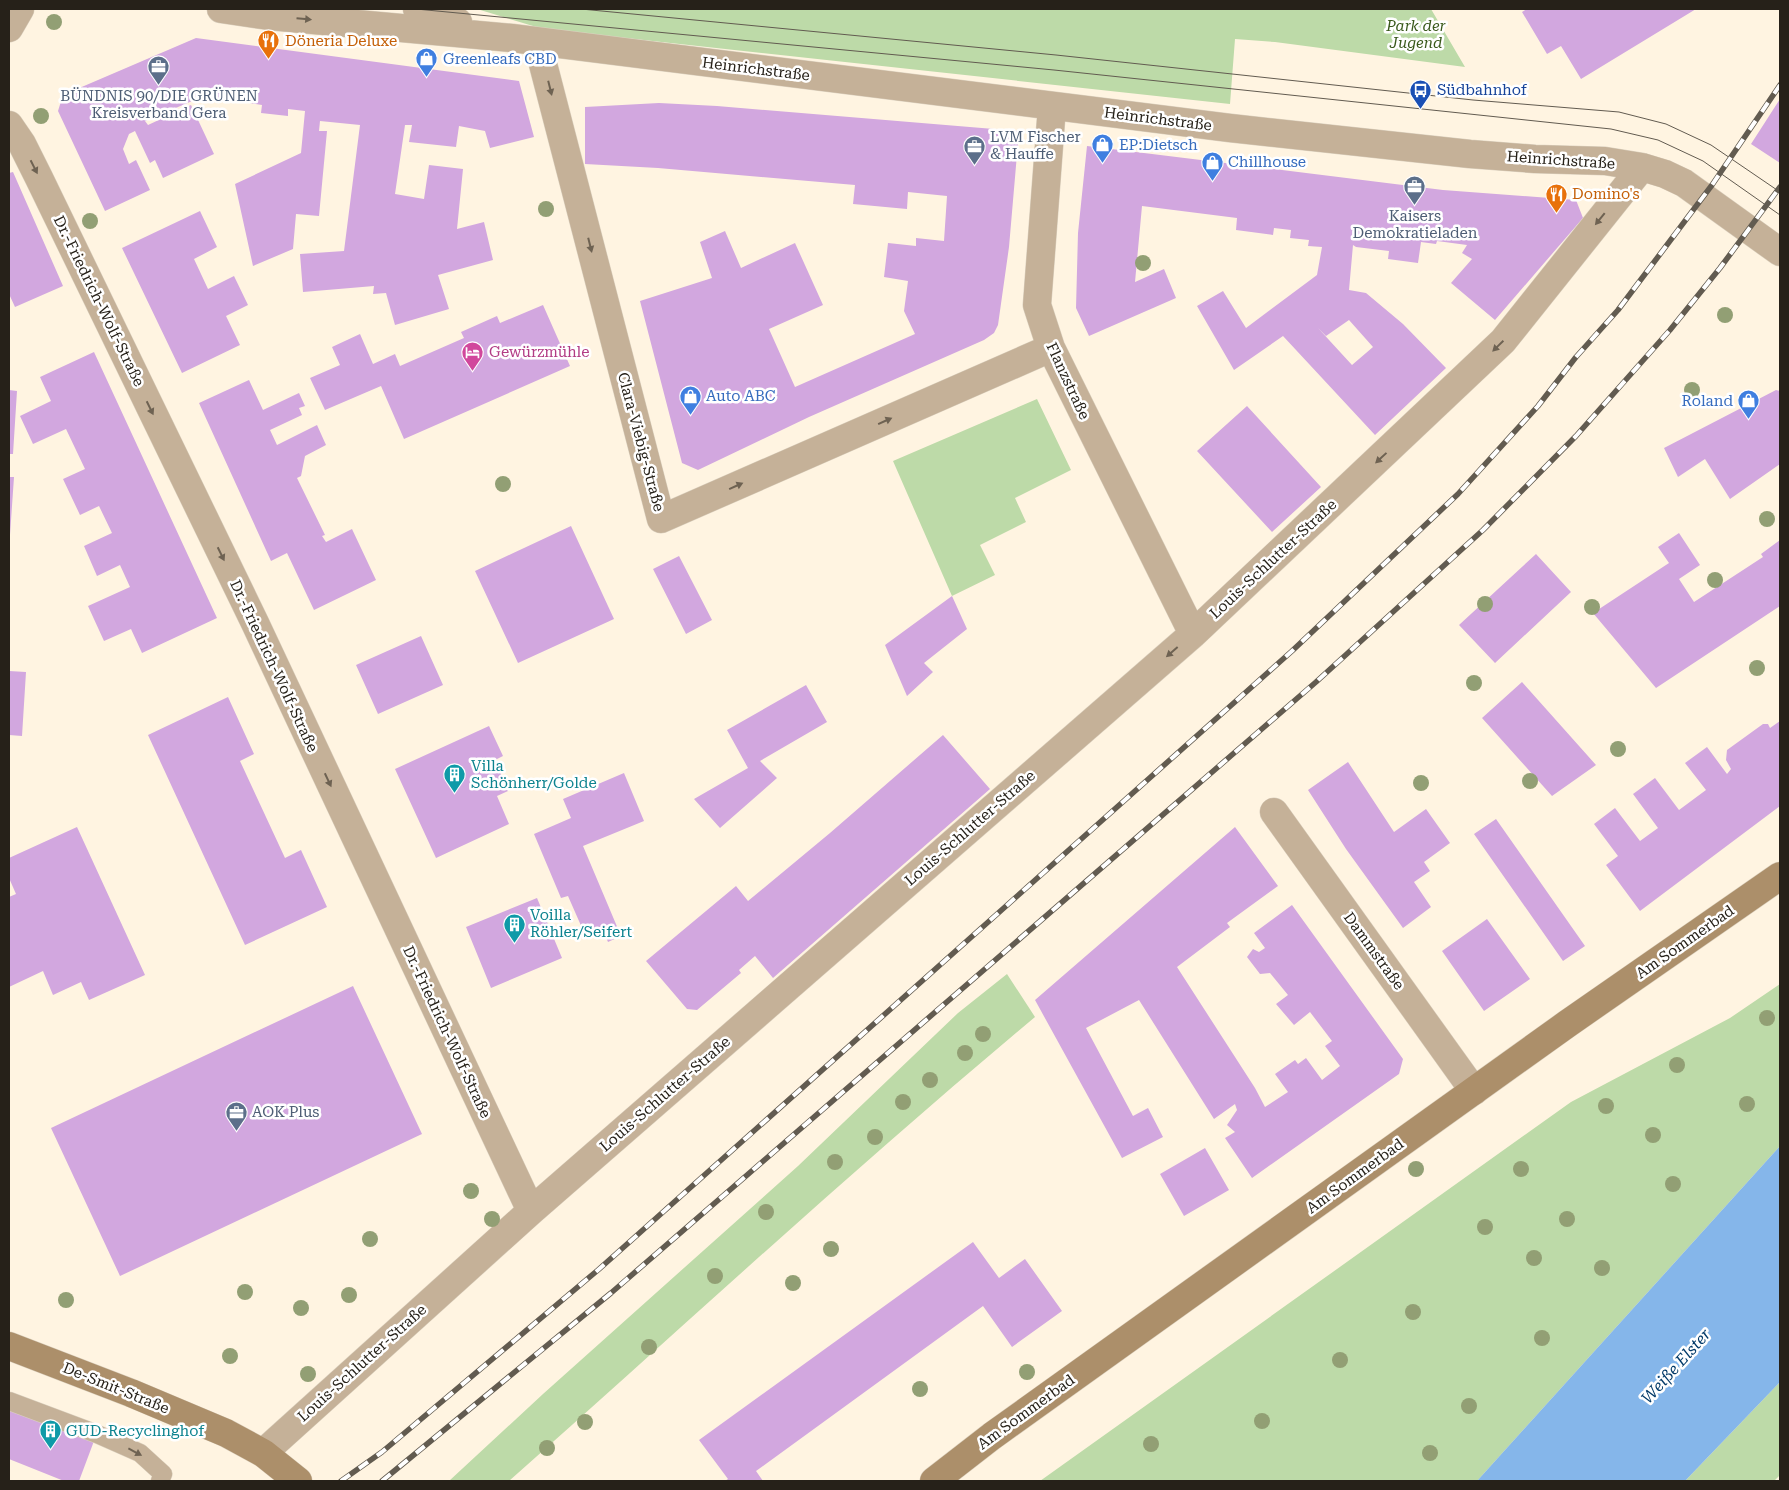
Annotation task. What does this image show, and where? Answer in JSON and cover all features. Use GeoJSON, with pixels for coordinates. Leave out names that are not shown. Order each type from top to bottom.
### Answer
{"type":"FeatureCollection","features":[{"type":"Feature","properties":{"kind":"main road","name":"Am Sommerbad"},"geometry":{"type":"LineString","coordinates":[[934,1481],[992,1436],[1474,1091],[1780,876]]}},
{"type":"Feature","properties":{"kind":"main road","name":"De-Smit-Straße"},"geometry":{"type":"LineString","coordinates":[[9,1346],[131,1393],[226,1433],[263,1453],[298,1481]]}},
{"type":"Feature","properties":{"kind":"street"},"geometry":{"type":"LineString","coordinates":[[9,28],[20,9]]}},
{"type":"Feature","properties":{"kind":"street","name":"Heinrichstraße"},"geometry":{"type":"LineString","coordinates":[[221,9],[269,16],[525,39],[1230,128],[1470,154],[1535,159],[1605,161],[1665,174],[1684,182],[1780,252]]}},
{"type":"Feature","properties":{"kind":"street","name":"Heinrichstraße"},"geometry":{"type":"LineString","coordinates":[[418,9],[468,26],[525,39]]}},
{"type":"Feature","properties":{"kind":"street","name":"Clara-Viebig-Straße"},"geometry":{"type":"LineString","coordinates":[[525,39],[661,519],[1051,348]]}},
{"type":"Feature","properties":{"kind":"street","name":"Flanzstraße"},"geometry":{"type":"LineString","coordinates":[[1052,106],[1037,305],[1051,348],[1193,634]]}},
{"type":"Feature","properties":{"kind":"street","name":"Dr.-Friedrich-Wolf-Straße"},"geometry":{"type":"LineString","coordinates":[[9,125],[22,144],[39,178],[255,623],[531,1211]]}},
{"type":"Feature","properties":{"kind":"street","name":"Louis-Schlutter-Straße"},"geometry":{"type":"LineString","coordinates":[[263,1453],[531,1211],[1193,634],[1503,341],[1642,168]]}},
{"type":"Feature","properties":{"kind":"street","name":"Dammstraße"},"geometry":{"type":"LineString","coordinates":[[1274,812],[1474,1091]]}},
{"type":"Feature","properties":{"kind":"lane"},"geometry":{"type":"LineString","coordinates":[[9,1401],[97,1434],[140,1453],[163,1474],[160,1481]]}},
{"type":"Feature","properties":{"kind":"green space","name":"Park der Jugend"},"geometry":{"type":"Polygon","coordinates":[[[477,9],[1431,9],[1465,67],[1275,42],[1235,39],[1230,104],[543,29],[477,9]]]}},
{"type":"Feature","properties":{"kind":"green space"},"geometry":{"type":"Polygon","coordinates":[[[1037,399],[1071,470],[1015,498],[1026,522],[980,545],[995,575],[952,596],[893,461],[1037,399]]]}},
{"type":"Feature","properties":{"kind":"green space"},"geometry":{"type":"Polygon","coordinates":[[[1007,974],[1035,1017],[901,1131],[509,1481],[449,1481],[543,1394],[798,1166],[958,1013],[1007,974]]]}},
{"type":"Feature","properties":{"kind":"green space"},"geometry":{"type":"Polygon","coordinates":[[[1780,984],[1780,1146],[1477,1481],[1040,1481],[1571,1102],[1730,1018],[1780,984]]]}},
{"type":"Feature","properties":{"kind":"green space"},"geometry":{"type":"Polygon","coordinates":[[[1780,1382],[1780,1475],[1774,1481],[1685,1481],[1780,1382]]]}},
{"type":"Feature","properties":{"kind":"water","name":"Weiße Elster"},"geometry":{"type":"Polygon","coordinates":[[[1780,1146],[1780,1382],[1685,1481],[1477,1481],[1780,1146]]]}},
{"type":"Feature","properties":{"kind":"building"},"geometry":{"type":"Polygon","coordinates":[[[1527,9],[1696,9],[1581,79],[1561,46],[1547,54],[1522,12],[1527,9]]]}},
{"type":"Feature","properties":{"kind":"building"},"geometry":{"type":"Polygon","coordinates":[[[196,38],[519,81],[534,137],[490,148],[485,131],[459,126],[456,147],[409,142],[412,125],[405,125],[395,194],[424,199],[429,165],[463,169],[457,229],[484,222],[493,260],[438,275],[449,309],[395,325],[386,293],[373,294],[374,286],[303,292],[300,254],[344,251],[360,125],[320,121],[319,131],[327,131],[319,216],[296,214],[293,249],[253,266],[235,184],[301,153],[305,111],[288,109],[288,116],[261,113],[262,105],[204,96],[145,121],[148,125],[191,105],[214,154],[163,178],[155,160],[150,163],[135,131],[129,134],[123,149],[129,164],[136,160],[150,190],[105,211],[58,111],[63,95],[196,38]]]}},
{"type":"Feature","properties":{"kind":"building"},"geometry":{"type":"Polygon","coordinates":[[[1780,99],[1780,163],[1751,144],[1780,99]]]}},
{"type":"Feature","properties":{"kind":"building"},"geometry":{"type":"Polygon","coordinates":[[[659,103],[717,106],[1019,131],[1009,247],[998,325],[994,333],[984,340],[809,417],[698,470],[682,463],[640,301],[712,278],[700,242],[725,231],[741,268],[795,243],[823,305],[769,329],[795,387],[915,334],[904,311],[908,281],[884,277],[888,243],[916,246],[916,238],[944,241],[947,196],[908,192],[907,209],[853,204],[855,185],[658,168],[585,164],[585,107],[659,103]]]}},
{"type":"Feature","properties":{"kind":"building"},"geometry":{"type":"Polygon","coordinates":[[[1087,146],[1443,190],[1576,200],[1583,218],[1495,320],[1451,283],[1472,259],[1462,253],[1467,245],[1437,241],[1436,244],[1421,242],[1418,263],[1388,259],[1389,251],[1353,245],[1349,290],[1366,293],[1403,324],[1446,368],[1375,435],[1283,336],[1234,370],[1197,306],[1223,291],[1246,328],[1317,275],[1322,247],[1308,246],[1309,240],[1290,238],[1291,230],[1274,228],[1273,235],[1236,230],[1237,218],[1142,206],[1135,282],[1164,269],[1176,298],[1089,336],[1076,308],[1078,233],[1087,146]],[[1349,320],[1326,336],[1318,328],[1352,365],[1373,347],[1349,320]]]}},
{"type":"Feature","properties":{"kind":"building"},"geometry":{"type":"Polygon","coordinates":[[[13,172],[63,286],[15,307],[9,294],[9,173],[13,172]]]}},
{"type":"Feature","properties":{"kind":"building"},"geometry":{"type":"Polygon","coordinates":[[[200,211],[217,247],[194,259],[208,289],[234,276],[248,305],[226,316],[240,345],[182,373],[122,248],[200,211]]]}},
{"type":"Feature","properties":{"kind":"building","name":"Gewürzmühle"},"geometry":{"type":"Polygon","coordinates":[[[543,305],[570,366],[404,439],[381,386],[325,410],[310,378],[340,365],[332,347],[360,334],[373,364],[395,354],[400,366],[464,338],[461,332],[497,316],[500,323],[543,305]]]}},
{"type":"Feature","properties":{"kind":"building"},"geometry":{"type":"Polygon","coordinates":[[[94,352],[217,618],[142,653],[131,629],[104,641],[88,606],[130,587],[120,565],[97,576],[84,546],[112,533],[99,506],[80,515],[63,479],[85,469],[66,429],[33,444],[20,416],[51,401],[40,377],[94,352]]]}},
{"type":"Feature","properties":{"kind":"building"},"geometry":{"type":"Polygon","coordinates":[[[249,380],[263,410],[299,393],[305,406],[299,408],[302,415],[270,430],[277,445],[317,425],[326,445],[305,456],[301,476],[297,478],[325,535],[322,536],[326,542],[352,529],[376,580],[314,610],[287,553],[271,561],[199,403],[249,380]]]}},
{"type":"Feature","properties":{"kind":"building"},"geometry":{"type":"Polygon","coordinates":[[[9,390],[17,391],[13,454],[9,454],[9,390]]]}},
{"type":"Feature","properties":{"kind":"building","name":"Roland"},"geometry":{"type":"Polygon","coordinates":[[[1776,390],[1780,391],[1780,464],[1730,499],[1705,459],[1678,477],[1664,448],[1776,390]]]}},
{"type":"Feature","properties":{"kind":"building"},"geometry":{"type":"Polygon","coordinates":[[[1247,406],[1321,487],[1272,532],[1197,451],[1247,406]]]}},
{"type":"Feature","properties":{"kind":"building"},"geometry":{"type":"Polygon","coordinates":[[[9,477],[14,477],[10,535],[9,535],[9,477]]]}},
{"type":"Feature","properties":{"kind":"building"},"geometry":{"type":"Polygon","coordinates":[[[571,526],[614,619],[518,663],[475,571],[571,526]]]}},
{"type":"Feature","properties":{"kind":"building"},"geometry":{"type":"Polygon","coordinates":[[[1679,533],[1700,565],[1679,579],[1694,602],[1763,557],[1761,554],[1780,540],[1780,606],[1656,688],[1593,613],[1669,563],[1658,547],[1679,533]]]}},
{"type":"Feature","properties":{"kind":"building"},"geometry":{"type":"Polygon","coordinates":[[[1536,554],[1571,592],[1495,663],[1459,625],[1536,554]]]}},
{"type":"Feature","properties":{"kind":"building"},"geometry":{"type":"Polygon","coordinates":[[[679,556],[712,620],[686,634],[653,569],[679,556]]]}},
{"type":"Feature","properties":{"kind":"building"},"geometry":{"type":"Polygon","coordinates":[[[952,596],[967,629],[924,663],[933,672],[907,696],[885,645],[952,596]]]}},
{"type":"Feature","properties":{"kind":"building"},"geometry":{"type":"Polygon","coordinates":[[[421,636],[443,685],[378,714],[356,665],[421,636]]]}},
{"type":"Feature","properties":{"kind":"building"},"geometry":{"type":"Polygon","coordinates":[[[9,671],[26,672],[22,736],[9,735],[9,671]]]}},
{"type":"Feature","properties":{"kind":"building"},"geometry":{"type":"Polygon","coordinates":[[[1522,682],[1596,765],[1552,796],[1482,718],[1522,682]]]}},
{"type":"Feature","properties":{"kind":"building"},"geometry":{"type":"Polygon","coordinates":[[[806,685],[827,722],[760,761],[777,778],[720,828],[694,799],[748,768],[727,730],[806,685]]]}},
{"type":"Feature","properties":{"kind":"building"},"geometry":{"type":"Polygon","coordinates":[[[228,697],[254,754],[240,761],[285,858],[301,850],[327,907],[245,945],[148,735],[228,697]]]}},
{"type":"Feature","properties":{"kind":"building"},"geometry":{"type":"Polygon","coordinates":[[[1780,721],[1780,806],[1640,911],[1606,865],[1618,856],[1594,824],[1615,808],[1640,841],[1658,828],[1633,794],[1655,778],[1679,810],[1706,790],[1685,763],[1707,747],[1727,774],[1731,769],[1726,760],[1727,750],[1763,724],[1768,724],[1770,728],[1780,721]]]}},
{"type":"Feature","properties":{"kind":"building","name":"Villa Schönherr/Golde"},"geometry":{"type":"Polygon","coordinates":[[[489,726],[503,756],[495,760],[508,791],[497,796],[509,824],[436,858],[395,769],[489,726]]]}},
{"type":"Feature","properties":{"kind":"building"},"geometry":{"type":"Polygon","coordinates":[[[943,735],[990,789],[773,978],[755,956],[739,970],[741,973],[697,1010],[687,1009],[646,961],[736,886],[748,901],[943,735]]]}},
{"type":"Feature","properties":{"kind":"building"},"geometry":{"type":"Polygon","coordinates":[[[1348,762],[1394,832],[1426,809],[1450,843],[1424,862],[1430,871],[1414,882],[1431,907],[1403,928],[1346,849],[1308,790],[1348,762]]]}},
{"type":"Feature","properties":{"kind":"building"},"geometry":{"type":"Polygon","coordinates":[[[624,773],[644,821],[583,846],[621,936],[608,942],[603,930],[586,937],[568,896],[561,898],[534,834],[571,818],[563,799],[624,773]]]}},
{"type":"Feature","properties":{"kind":"building"},"geometry":{"type":"Polygon","coordinates":[[[1496,819],[1585,946],[1563,961],[1474,834],[1496,819]]]}},
{"type":"Feature","properties":{"kind":"building"},"geometry":{"type":"Polygon","coordinates":[[[77,827],[145,975],[89,1000],[81,982],[53,995],[43,971],[9,987],[9,897],[16,894],[9,878],[9,858],[77,827]]]}},
{"type":"Feature","properties":{"kind":"building"},"geometry":{"type":"Polygon","coordinates":[[[1235,827],[1278,886],[1227,923],[1230,927],[1177,967],[1255,1088],[1265,1107],[1288,1092],[1275,1074],[1295,1060],[1298,1064],[1306,1058],[1322,1080],[1340,1066],[1325,1046],[1332,1041],[1310,1012],[1294,1025],[1276,1004],[1288,995],[1270,973],[1260,974],[1247,957],[1253,949],[1259,952],[1265,948],[1254,933],[1292,905],[1403,1059],[1399,1074],[1252,1178],[1225,1138],[1235,1132],[1227,1125],[1237,1110],[1235,1104],[1214,1119],[1139,1000],[1086,1028],[1133,1116],[1148,1108],[1163,1137],[1122,1158],[1035,1000],[1235,827]]]}},
{"type":"Feature","properties":{"kind":"building","name":"Voilla Röhler/Seifert"},"geometry":{"type":"Polygon","coordinates":[[[537,898],[562,958],[491,988],[466,927],[537,898]]]}},
{"type":"Feature","properties":{"kind":"building"},"geometry":{"type":"Polygon","coordinates":[[[1487,919],[1530,979],[1484,1011],[1442,951],[1487,919]]]}},
{"type":"Feature","properties":{"kind":"building","name":"AOK Plus"},"geometry":{"type":"Polygon","coordinates":[[[353,986],[422,1134],[120,1276],[51,1128],[353,986]]]}},
{"type":"Feature","properties":{"kind":"building"},"geometry":{"type":"Polygon","coordinates":[[[1205,1148],[1229,1190],[1184,1216],[1160,1174],[1205,1148]]]}},
{"type":"Feature","properties":{"kind":"building"},"geometry":{"type":"Polygon","coordinates":[[[973,1242],[999,1278],[1025,1259],[1062,1311],[1012,1347],[983,1306],[756,1471],[763,1481],[725,1481],[728,1479],[699,1440],[973,1242]]]}},
{"type":"Feature","properties":{"kind":"building","name":"GUD-Recyclinghof"},"geometry":{"type":"Polygon","coordinates":[[[9,1408],[94,1441],[79,1481],[64,1481],[9,1459],[9,1408]]]}},
{"type":"Feature","properties":{"kind":"tram line"},"geometry":{"type":"LineString","coordinates":[[416,9],[1054,70],[1611,129],[1658,140],[1703,161],[1780,215]]}},
{"type":"Feature","properties":{"kind":"tram line"},"geometry":{"type":"LineString","coordinates":[[581,9],[1056,55],[1473,100],[1619,112],[1666,124],[1711,145],[1780,192]]}},
{"type":"Feature","properties":{"kind":"railway"},"geometry":{"type":"LineString","coordinates":[[341,1481],[382,1452],[598,1270],[1292,651],[1458,494],[1538,406],[1576,357],[1618,310],[1712,185],[1780,85]]}},
{"type":"Feature","properties":{"kind":"railway"},"geometry":{"type":"LineString","coordinates":[[382,1481],[611,1293],[1316,682],[1483,530],[1576,436],[1670,330],[1720,268],[1780,187]]}},
{"type":"Feature","properties":{"kind":"place","name":"Döneria Deluxe"},"geometry":{"type":"Point","coordinates":[269,60]}},
{"type":"Feature","properties":{"kind":"place","name":"Greenleafs CBD"},"geometry":{"type":"Point","coordinates":[427,78]}},
{"type":"Feature","properties":{"kind":"place","name":"BÜNDNIS 90/DIE GRÜNEN Kreisverband Gera"},"geometry":{"type":"Point","coordinates":[159,86]}},
{"type":"Feature","properties":{"kind":"place","name":"Südbahnhof"},"geometry":{"type":"Point","coordinates":[1421,109]}},
{"type":"Feature","properties":{"kind":"place","name":"EP:Dietsch"},"geometry":{"type":"Point","coordinates":[1103,164]}},
{"type":"Feature","properties":{"kind":"place","name":"LVM Fischer & Hauffe"},"geometry":{"type":"Point","coordinates":[974,165]}},
{"type":"Feature","properties":{"kind":"place","name":"Chillhouse"},"geometry":{"type":"Point","coordinates":[1212,181]}},
{"type":"Feature","properties":{"kind":"place","name":"Kaisers Demokratieladen"},"geometry":{"type":"Point","coordinates":[1415,206]}},
{"type":"Feature","properties":{"kind":"place","name":"Domino's"},"geometry":{"type":"Point","coordinates":[1556,213]}},
{"type":"Feature","properties":{"kind":"place","name":"Gewürzmühle"},"geometry":{"type":"Point","coordinates":[473,371]}},
{"type":"Feature","properties":{"kind":"place","name":"Auto ABC"},"geometry":{"type":"Point","coordinates":[690,415]}},
{"type":"Feature","properties":{"kind":"place","name":"Roland"},"geometry":{"type":"Point","coordinates":[1749,420]}},
{"type":"Feature","properties":{"kind":"place","name":"Villa Schönherr/Golde"},"geometry":{"type":"Point","coordinates":[455,794]}},
{"type":"Feature","properties":{"kind":"place","name":"Voilla Röhler/Seifert"},"geometry":{"type":"Point","coordinates":[514,943]}},
{"type":"Feature","properties":{"kind":"place","name":"AOK Plus"},"geometry":{"type":"Point","coordinates":[236,1131]}},
{"type":"Feature","properties":{"kind":"place","name":"GUD-Recyclinghof"},"geometry":{"type":"Point","coordinates":[50,1450]}}]}
